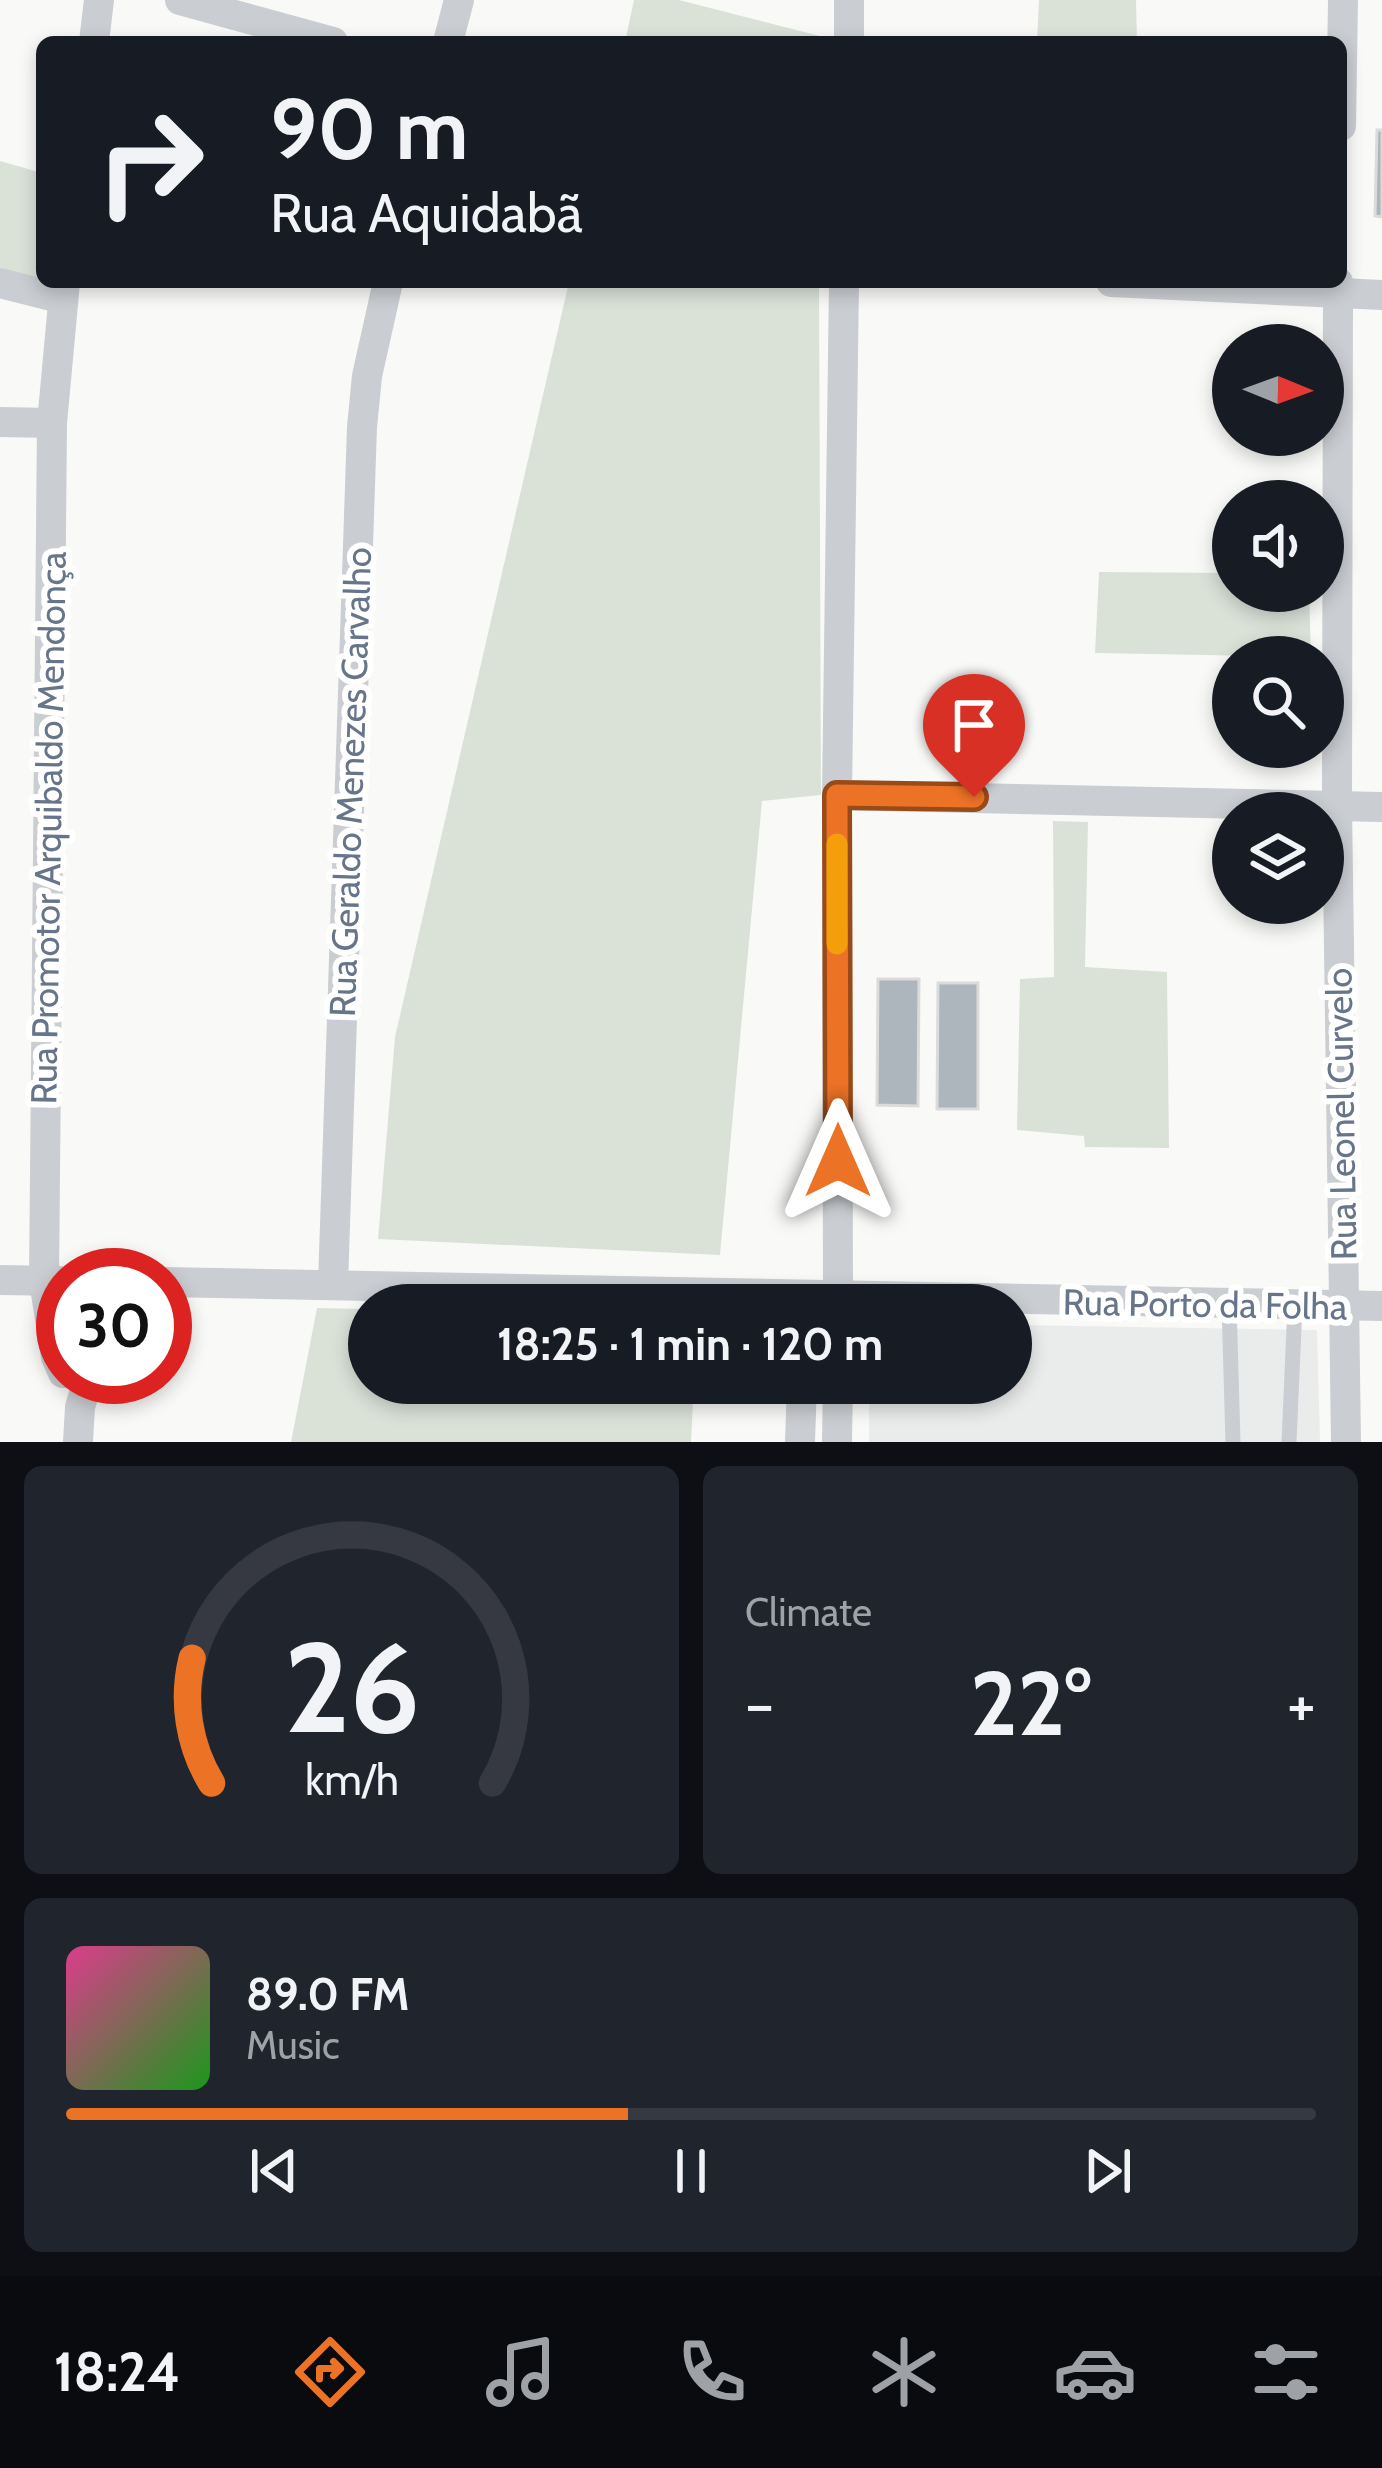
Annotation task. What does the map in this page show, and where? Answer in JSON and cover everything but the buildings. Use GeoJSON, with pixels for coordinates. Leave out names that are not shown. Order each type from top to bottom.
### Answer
{"type":"FeatureCollection","features":[{"type":"Feature","properties":{"kind":"street"},"geometry":{"type":"LineString","coordinates":[[95,36],[99,0]]}},
{"type":"Feature","properties":{"kind":"street"},"geometry":{"type":"LineString","coordinates":[[180,0],[311,36]]}},
{"type":"Feature","properties":{"kind":"street"},"geometry":{"type":"LineString","coordinates":[[450,36],[459,0]]}},
{"type":"Feature","properties":{"kind":"street"},"geometry":{"type":"LineString","coordinates":[[849,36],[850,0]]}},
{"type":"Feature","properties":{"kind":"street"},"geometry":{"type":"LineString","coordinates":[[1342,36],[1343,0]]}},
{"type":"Feature","properties":{"kind":"street"},"geometry":{"type":"LineString","coordinates":[[0,283],[36,287]]}},
{"type":"Feature","properties":{"kind":"street","name":"Rua Geraldo Menezes Carvalho"},"geometry":{"type":"LineString","coordinates":[[333,1284],[362,427],[367,376],[387,288]]}},
{"type":"Feature","properties":{"kind":"street"},"geometry":{"type":"LineString","coordinates":[[838,1284],[837,795],[844,288]]}},
{"type":"Feature","properties":{"kind":"street"},"geometry":{"type":"LineString","coordinates":[[1338,288],[1382,295]]}},
{"type":"Feature","properties":{"kind":"street","name":"Rua Leonel Curvelo"},"geometry":{"type":"LineString","coordinates":[[1337,792],[1338,288]]}},
{"type":"Feature","properties":{"kind":"street","name":"Rua Promotor Arquibaldo Mendonça"},"geometry":{"type":"LineString","coordinates":[[54,1248],[52,423],[64,290]]}},
{"type":"Feature","properties":{"kind":"street"},"geometry":{"type":"LineString","coordinates":[[0,422],[52,423]]}},
{"type":"Feature","properties":{"kind":"street"},"geometry":{"type":"LineString","coordinates":[[837,795],[1212,803]]}},
{"type":"Feature","properties":{"kind":"street"},"geometry":{"type":"LineString","coordinates":[[1344,806],[1382,807]]}},
{"type":"Feature","properties":{"kind":"street","name":"Rua Leonel Curvelo"},"geometry":{"type":"LineString","coordinates":[[1338,924],[1346,1442]]}},
{"type":"Feature","properties":{"kind":"street"},"geometry":{"type":"LineString","coordinates":[[0,1280],[36,1281]]}},
{"type":"Feature","properties":{"kind":"street","name":"Rua Porto da Folha"},"geometry":{"type":"LineString","coordinates":[[192,1282],[348,1285]]}},
{"type":"Feature","properties":{"kind":"street","name":"Rua Porto da Folha"},"geometry":{"type":"LineString","coordinates":[[1032,1303],[1382,1306]]}},
{"type":"Feature","properties":{"kind":"street","name":"Rua Promotor Arquibaldo Mendonça"},"geometry":{"type":"LineString","coordinates":[[78,1442],[81,1404]]}},
{"type":"Feature","properties":{"kind":"street"},"geometry":{"type":"LineString","coordinates":[[800,1442],[801,1404]]}},
{"type":"Feature","properties":{"kind":"street"},"geometry":{"type":"LineString","coordinates":[[837,1442],[838,1404]]}},
{"type":"Feature","properties":{"kind":"lane"},"geometry":{"type":"LineString","coordinates":[[1229,1304],[1233,1442]]}},
{"type":"Feature","properties":{"kind":"lane"},"geometry":{"type":"LineString","coordinates":[[1289,1442],[1295,1305]]}},
{"type":"Feature","properties":{"kind":"shaded area"},"geometry":{"type":"Polygon","coordinates":[[[634,0],[679,0],[820,36],[626,36],[634,0]]]}},
{"type":"Feature","properties":{"kind":"shaded area"},"geometry":{"type":"Polygon","coordinates":[[[1039,0],[1136,0],[1137,36],[1037,36],[1039,0]]]}},
{"type":"Feature","properties":{"kind":"shaded area"},"geometry":{"type":"Polygon","coordinates":[[[0,161],[36,171],[36,278],[0,268],[0,161]]]}},
{"type":"Feature","properties":{"kind":"shaded area"},"geometry":{"type":"Polygon","coordinates":[[[568,288],[819,288],[821,795],[762,801],[720,1255],[378,1239],[395,1037],[568,288]]]}},
{"type":"Feature","properties":{"kind":"shaded area"},"geometry":{"type":"Polygon","coordinates":[[[1099,572],[1212,573],[1212,612],[1310,612],[1310,636],[1212,636],[1212,655],[1095,653],[1099,572]]]}},
{"type":"Feature","properties":{"kind":"shaded area"},"geometry":{"type":"Polygon","coordinates":[[[1053,821],[1088,822],[1085,967],[1167,972],[1169,1148],[1085,1147],[1084,1136],[1017,1130],[1020,979],[1054,977],[1053,821]]]}},
{"type":"Feature","properties":{"kind":"shaded area"},"geometry":{"type":"Polygon","coordinates":[[[317,1308],[348,1309],[348,1404],[693,1404],[691,1442],[291,1442],[317,1308]]]}},
{"type":"Feature","properties":{"kind":"shaded area"},"geometry":{"type":"Polygon","coordinates":[[[1032,1325],[1317,1330],[1320,1442],[869,1442],[869,1404],[1032,1404],[1032,1325]]]}},
{"type":"Feature","properties":{"kind":"slow traffic"},"geometry":{"type":"LineString","coordinates":[[837,844],[837,944]]}},
{"type":"Feature","properties":{"kind":"route"},"geometry":{"type":"LineString","coordinates":[[838,1161],[837,795],[974,797]]}}]}
